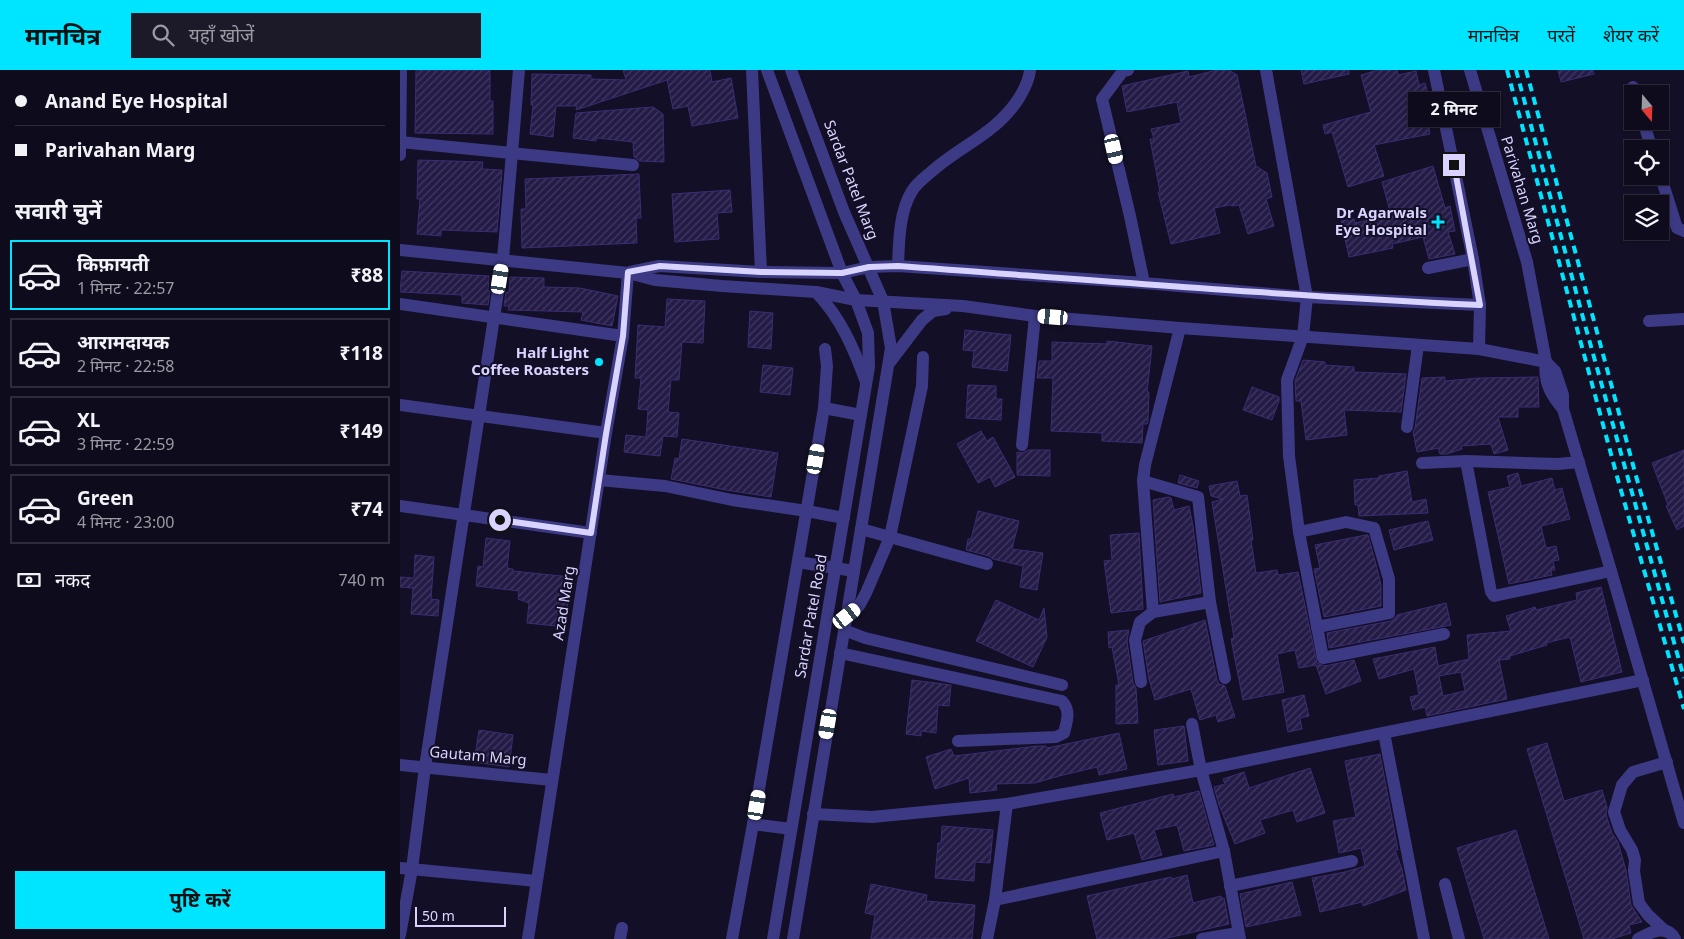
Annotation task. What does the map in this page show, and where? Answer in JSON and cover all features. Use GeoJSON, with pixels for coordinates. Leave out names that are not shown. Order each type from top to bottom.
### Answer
{"type":"FeatureCollection","features":[{"type":"Feature","properties":{"kind":"street"},"geometry":{"type":"LineString","coordinates":[[401,70],[400,147],[511,153],[633,165]]}},
{"type":"Feature","properties":{"kind":"street"},"geometry":{"type":"LineString","coordinates":[[400,935],[406,869],[425,767],[503,260],[519,70]]}},
{"type":"Feature","properties":{"kind":"street"},"geometry":{"type":"LineString","coordinates":[[752,70],[761,272]]}},
{"type":"Feature","properties":{"kind":"street","name":"Sardar Patel Road"},"geometry":{"type":"LineString","coordinates":[[767,70],[842,273],[856,300],[868,333],[869,367],[773,939]]}},
{"type":"Feature","properties":{"kind":"street","name":"Sardar Patel Marg"},"geometry":{"type":"LineString","coordinates":[[792,70],[844,212],[883,301]]}},
{"type":"Feature","properties":{"kind":"street"},"geometry":{"type":"LineString","coordinates":[[898,266],[898,245],[905,206],[912,190],[939,165],[999,123],[1012,109],[1023,92],[1030,70]]}},
{"type":"Feature","properties":{"kind":"street"},"geometry":{"type":"LineString","coordinates":[[1128,70],[1123,71],[1102,99],[1144,283]]}},
{"type":"Feature","properties":{"kind":"street"},"geometry":{"type":"LineString","coordinates":[[1266,70],[1307,297],[1303,336],[1286,380],[1289,456],[1299,532],[1323,658],[1444,634]]}},
{"type":"Feature","properties":{"kind":"street"},"geometry":{"type":"LineString","coordinates":[[1434,70],[1473,260],[1480,305],[1479,349]]}},
{"type":"Feature","properties":{"kind":"street","name":"Parivahan Marg"},"geometry":{"type":"LineString","coordinates":[[1470,70],[1526,262],[1546,362]]}},
{"type":"Feature","properties":{"kind":"street"},"geometry":{"type":"LineString","coordinates":[[1663,185],[1677,228],[1684,231]]}},
{"type":"Feature","properties":{"kind":"street"},"geometry":{"type":"LineString","coordinates":[[400,250],[628,272],[664,281],[816,292],[856,300],[963,306],[1035,316],[1180,328],[1479,349],[1546,362],[1555,371],[1563,395],[1562,409],[1684,823]]}},
{"type":"Feature","properties":{"kind":"street"},"geometry":{"type":"LineString","coordinates":[[1428,268],[1473,260]]}},
{"type":"Feature","properties":{"kind":"street"},"geometry":{"type":"LineString","coordinates":[[628,272],[660,266],[761,272],[842,273],[869,267],[898,266],[1144,283],[1307,297],[1480,305]]}},
{"type":"Feature","properties":{"kind":"street","name":"Azad Marg"},"geometry":{"type":"LineString","coordinates":[[528,939],[606,434],[623,336],[628,272]]}},
{"type":"Feature","properties":{"kind":"street"},"geometry":{"type":"LineString","coordinates":[[816,292],[829,305],[851,342],[866,382]]}},
{"type":"Feature","properties":{"kind":"street"},"geometry":{"type":"LineString","coordinates":[[792,939],[891,348],[883,301]]}},
{"type":"Feature","properties":{"kind":"street"},"geometry":{"type":"LineString","coordinates":[[400,304],[623,336]]}},
{"type":"Feature","properties":{"kind":"street"},"geometry":{"type":"LineString","coordinates":[[888,365],[922,320],[933,311],[963,306]]}},
{"type":"Feature","properties":{"kind":"street"},"geometry":{"type":"LineString","coordinates":[[1022,445],[1035,316]]}},
{"type":"Feature","properties":{"kind":"street"},"geometry":{"type":"LineString","coordinates":[[1649,321],[1684,319]]}},
{"type":"Feature","properties":{"kind":"street"},"geometry":{"type":"LineString","coordinates":[[1153,612],[1143,481],[1145,465],[1180,328]]}},
{"type":"Feature","properties":{"kind":"street"},"geometry":{"type":"LineString","coordinates":[[1406,427],[1418,345]]}},
{"type":"Feature","properties":{"kind":"street"},"geometry":{"type":"LineString","coordinates":[[732,939],[824,408],[825,349]]}},
{"type":"Feature","properties":{"kind":"street"},"geometry":{"type":"LineString","coordinates":[[847,616],[859,606],[890,537],[922,386],[923,357]]}},
{"type":"Feature","properties":{"kind":"street"},"geometry":{"type":"LineString","coordinates":[[400,404],[606,434]]}},
{"type":"Feature","properties":{"kind":"street"},"geometry":{"type":"LineString","coordinates":[[824,408],[861,415]]}},
{"type":"Feature","properties":{"kind":"street"},"geometry":{"type":"LineString","coordinates":[[1422,463],[1466,460],[1558,464],[1579,462]]}},
{"type":"Feature","properties":{"kind":"street"},"geometry":{"type":"LineString","coordinates":[[1466,460],[1490,592],[1494,596],[1611,571]]}},
{"type":"Feature","properties":{"kind":"street"},"geometry":{"type":"LineString","coordinates":[[599,480],[665,486],[732,500],[844,518]]}},
{"type":"Feature","properties":{"kind":"street"},"geometry":{"type":"LineString","coordinates":[[1143,481],[1198,497],[1210,602],[1224,678]]}},
{"type":"Feature","properties":{"kind":"street"},"geometry":{"type":"LineString","coordinates":[[400,506],[591,533]]}},
{"type":"Feature","properties":{"kind":"street"},"geometry":{"type":"LineString","coordinates":[[1299,532],[1346,522],[1374,528],[1389,579],[1389,613],[1317,628]]}},
{"type":"Feature","properties":{"kind":"street"},"geometry":{"type":"LineString","coordinates":[[861,529],[987,564]]}},
{"type":"Feature","properties":{"kind":"street"},"geometry":{"type":"LineString","coordinates":[[798,562],[854,571]]}},
{"type":"Feature","properties":{"kind":"street"},"geometry":{"type":"LineString","coordinates":[[830,598],[849,601]]}},
{"type":"Feature","properties":{"kind":"street"},"geometry":{"type":"LineString","coordinates":[[1141,682],[1135,640],[1140,622],[1153,612],[1210,602]]}},
{"type":"Feature","properties":{"kind":"street"},"geometry":{"type":"LineString","coordinates":[[844,630],[864,638],[1062,685]]}},
{"type":"Feature","properties":{"kind":"street"},"geometry":{"type":"LineString","coordinates":[[840,653],[1062,701],[1069,715],[1064,733],[1056,737],[958,741]]}},
{"type":"Feature","properties":{"kind":"street"},"geometry":{"type":"LineString","coordinates":[[813,814],[872,817],[1007,804],[1201,770],[1643,680]]}},
{"type":"Feature","properties":{"kind":"street"},"geometry":{"type":"LineString","coordinates":[[1192,724],[1201,770],[1224,851],[1239,936],[1202,939]]}},
{"type":"Feature","properties":{"kind":"street"},"geometry":{"type":"LineString","coordinates":[[1384,732],[1424,939]]}},
{"type":"Feature","properties":{"kind":"street"},"geometry":{"type":"LineString","coordinates":[[1666,762],[1633,772],[1622,785],[1614,812],[1620,830],[1632,850],[1635,860],[1634,871],[1639,903],[1648,915],[1674,934]]}},
{"type":"Feature","properties":{"kind":"street","name":"Gautam Marg"},"geometry":{"type":"LineString","coordinates":[[400,765],[552,780]]}},
{"type":"Feature","properties":{"kind":"street"},"geometry":{"type":"LineString","coordinates":[[987,939],[995,900],[1007,804]]}},
{"type":"Feature","properties":{"kind":"street"},"geometry":{"type":"LineString","coordinates":[[753,824],[791,829]]}},
{"type":"Feature","properties":{"kind":"street"},"geometry":{"type":"LineString","coordinates":[[995,900],[1224,851]]}},
{"type":"Feature","properties":{"kind":"street"},"geometry":{"type":"LineString","coordinates":[[1230,886],[1352,861]]}},
{"type":"Feature","properties":{"kind":"street"},"geometry":{"type":"LineString","coordinates":[[406,869],[536,881]]}},
{"type":"Feature","properties":{"kind":"street"},"geometry":{"type":"LineString","coordinates":[[1445,884],[1459,939]]}},
{"type":"Feature","properties":{"kind":"street"},"geometry":{"type":"LineString","coordinates":[[1638,939],[1651,931],[1674,934]]}},
{"type":"Feature","properties":{"kind":"building"},"geometry":{"type":"Polygon","coordinates":[[[416,70],[490,70],[490,101],[493,101],[493,134],[415,133],[416,70]]]}},
{"type":"Feature","properties":{"kind":"building"},"geometry":{"type":"Polygon","coordinates":[[[623,70],[710,70],[712,82],[731,78],[738,118],[692,126],[688,106],[673,109],[667,80],[576,110],[577,106],[556,106],[553,137],[530,134],[533,105],[531,105],[532,74],[591,75],[591,79],[626,80],[623,70]]]}},
{"type":"Feature","properties":{"kind":"building"},"geometry":{"type":"Polygon","coordinates":[[[1217,70],[1229,70],[1237,75],[1256,166],[1267,173],[1272,197],[1266,199],[1274,226],[1248,234],[1239,205],[1230,205],[1214,208],[1220,233],[1171,244],[1158,192],[1160,192],[1150,139],[1154,139],[1151,129],[1181,123],[1177,102],[1127,112],[1122,86],[1188,71],[1189,77],[1217,70]]]}},
{"type":"Feature","properties":{"kind":"building"},"geometry":{"type":"Polygon","coordinates":[[[1301,70],[1349,70],[1349,74],[1304,84],[1301,70]]]}},
{"type":"Feature","properties":{"kind":"building"},"geometry":{"type":"Polygon","coordinates":[[[1378,70],[1397,70],[1398,75],[1416,71],[1419,85],[1425,83],[1428,94],[1423,95],[1430,134],[1374,145],[1384,176],[1348,187],[1332,132],[1325,134],[1323,125],[1371,112],[1361,75],[1378,70]]]}},
{"type":"Feature","properties":{"kind":"building"},"geometry":{"type":"Polygon","coordinates":[[[1558,70],[1593,70],[1594,74],[1561,82],[1558,70]]]}},
{"type":"Feature","properties":{"kind":"building"},"geometry":{"type":"Polygon","coordinates":[[[653,107],[663,114],[664,162],[640,161],[634,157],[633,142],[597,138],[596,141],[573,138],[576,113],[653,107]]]}},
{"type":"Feature","properties":{"kind":"building"},"geometry":{"type":"Polygon","coordinates":[[[418,160],[483,162],[482,169],[502,170],[497,232],[441,230],[441,236],[417,234],[420,199],[417,199],[418,160]]]}},
{"type":"Feature","properties":{"kind":"building"},"geometry":{"type":"Polygon","coordinates":[[[1433,166],[1445,208],[1450,206],[1455,231],[1448,232],[1455,254],[1429,259],[1423,237],[1392,244],[1393,248],[1349,257],[1341,221],[1354,219],[1355,223],[1391,215],[1382,182],[1433,166]]]}},
{"type":"Feature","properties":{"kind":"building"},"geometry":{"type":"Polygon","coordinates":[[[639,174],[641,218],[636,218],[637,243],[522,248],[521,209],[526,209],[525,179],[639,174]]]}},
{"type":"Feature","properties":{"kind":"building"},"geometry":{"type":"Polygon","coordinates":[[[730,190],[732,212],[717,213],[719,239],[675,242],[672,194],[730,190]]]}},
{"type":"Feature","properties":{"kind":"building"},"geometry":{"type":"Polygon","coordinates":[[[402,271],[489,276],[488,291],[490,291],[488,305],[462,303],[462,295],[400,292],[402,271]]]}},
{"type":"Feature","properties":{"kind":"building"},"geometry":{"type":"Polygon","coordinates":[[[510,277],[544,278],[544,287],[580,288],[618,296],[612,326],[581,320],[583,312],[508,310],[509,306],[504,306],[506,292],[509,292],[510,277]]]}},
{"type":"Feature","properties":{"kind":"building"},"geometry":{"type":"Polygon","coordinates":[[[667,299],[705,301],[703,343],[682,342],[679,380],[671,380],[668,412],[679,413],[677,437],[663,436],[660,456],[624,452],[626,435],[646,437],[648,410],[638,409],[641,378],[635,378],[638,325],[665,327],[667,299]]]}},
{"type":"Feature","properties":{"kind":"building"},"geometry":{"type":"Polygon","coordinates":[[[750,311],[773,313],[771,349],[748,347],[750,311]]]}},
{"type":"Feature","properties":{"kind":"building"},"geometry":{"type":"Polygon","coordinates":[[[965,330],[1011,335],[1007,371],[972,367],[974,351],[963,350],[965,330]]]}},
{"type":"Feature","properties":{"kind":"building"},"geometry":{"type":"Polygon","coordinates":[[[1107,341],[1152,346],[1147,392],[1149,392],[1148,421],[1147,424],[1143,424],[1142,443],[1102,441],[1102,433],[1051,431],[1053,378],[1037,378],[1039,361],[1052,361],[1052,342],[1107,344],[1107,341]]]}},
{"type":"Feature","properties":{"kind":"building"},"geometry":{"type":"Polygon","coordinates":[[[1303,360],[1325,362],[1325,365],[1354,367],[1354,372],[1406,374],[1401,412],[1344,410],[1347,435],[1306,440],[1301,401],[1296,401],[1295,381],[1303,360]]]}},
{"type":"Feature","properties":{"kind":"building"},"geometry":{"type":"Polygon","coordinates":[[[763,365],[793,368],[790,395],[760,392],[763,365]]]}},
{"type":"Feature","properties":{"kind":"building"},"geometry":{"type":"Polygon","coordinates":[[[1445,377],[1445,381],[1479,378],[1538,377],[1539,407],[1518,407],[1518,417],[1498,417],[1508,450],[1494,454],[1491,444],[1461,446],[1462,449],[1447,454],[1440,454],[1438,448],[1417,452],[1413,432],[1422,378],[1445,377]]]}},
{"type":"Feature","properties":{"kind":"building"},"geometry":{"type":"Polygon","coordinates":[[[968,385],[996,386],[996,399],[1002,399],[1001,420],[966,418],[968,385]]]}},
{"type":"Feature","properties":{"kind":"building"},"geometry":{"type":"Polygon","coordinates":[[[1252,387],[1279,397],[1272,420],[1243,410],[1252,387]]]}},
{"type":"Feature","properties":{"kind":"building"},"geometry":{"type":"Polygon","coordinates":[[[981,431],[987,441],[993,437],[1015,477],[995,487],[990,477],[978,483],[957,444],[981,431]]]}},
{"type":"Feature","properties":{"kind":"building"},"geometry":{"type":"Polygon","coordinates":[[[682,439],[778,453],[771,497],[671,479],[675,458],[679,459],[682,439]]]}},
{"type":"Feature","properties":{"kind":"building"},"geometry":{"type":"Polygon","coordinates":[[[1029,450],[1050,450],[1050,476],[1017,475],[1017,452],[1022,453],[1029,450]]]}},
{"type":"Feature","properties":{"kind":"building"},"geometry":{"type":"Polygon","coordinates":[[[1684,450],[1684,526],[1677,530],[1666,506],[1668,505],[1652,463],[1684,450]]]}},
{"type":"Feature","properties":{"kind":"building"},"geometry":{"type":"Polygon","coordinates":[[[1407,471],[1412,502],[1426,499],[1428,513],[1359,516],[1358,505],[1355,505],[1354,480],[1379,478],[1379,476],[1407,471]]]}},
{"type":"Feature","properties":{"kind":"building"},"geometry":{"type":"Polygon","coordinates":[[[1518,473],[1521,486],[1552,478],[1555,490],[1562,488],[1570,519],[1541,526],[1546,548],[1556,546],[1559,560],[1553,561],[1555,570],[1551,570],[1552,575],[1509,584],[1488,492],[1510,487],[1507,476],[1518,473]]]}},
{"type":"Feature","properties":{"kind":"building"},"geometry":{"type":"Polygon","coordinates":[[[1180,475],[1199,481],[1197,488],[1178,483],[1180,475]]]}},
{"type":"Feature","properties":{"kind":"building"},"geometry":{"type":"Polygon","coordinates":[[[1237,481],[1240,496],[1247,495],[1256,573],[1277,570],[1278,575],[1298,572],[1317,663],[1325,666],[1354,660],[1361,681],[1326,694],[1316,665],[1299,668],[1295,650],[1277,654],[1284,692],[1243,700],[1231,639],[1234,638],[1212,502],[1223,499],[1211,496],[1209,486],[1237,481]]]}},
{"type":"Feature","properties":{"kind":"building"},"geometry":{"type":"Polygon","coordinates":[[[1171,498],[1174,510],[1189,506],[1201,593],[1160,602],[1153,500],[1171,498]]]}},
{"type":"Feature","properties":{"kind":"building"},"geometry":{"type":"Polygon","coordinates":[[[978,511],[1019,521],[1012,549],[1043,553],[1037,590],[1020,587],[1023,566],[966,550],[968,539],[971,539],[978,511]]]}},
{"type":"Feature","properties":{"kind":"building"},"geometry":{"type":"Polygon","coordinates":[[[1428,521],[1433,540],[1394,550],[1389,530],[1428,521]]]}},
{"type":"Feature","properties":{"kind":"building"},"geometry":{"type":"Polygon","coordinates":[[[1139,533],[1143,609],[1111,613],[1104,561],[1112,560],[1110,535],[1139,533]]]}},
{"type":"Feature","properties":{"kind":"building"},"geometry":{"type":"Polygon","coordinates":[[[1368,535],[1381,585],[1381,606],[1324,617],[1314,569],[1320,568],[1315,545],[1368,535]]]}},
{"type":"Feature","properties":{"kind":"building"},"geometry":{"type":"Polygon","coordinates":[[[486,538],[510,541],[507,568],[513,569],[513,571],[571,577],[565,627],[527,623],[529,603],[518,599],[519,591],[476,586],[478,566],[483,567],[486,538]]]}},
{"type":"Feature","properties":{"kind":"building"},"geometry":{"type":"Polygon","coordinates":[[[415,555],[434,557],[431,599],[439,600],[438,616],[411,614],[413,588],[400,587],[400,577],[414,578],[415,555]]]}},
{"type":"Feature","properties":{"kind":"building"},"geometry":{"type":"Polygon","coordinates":[[[1601,587],[1622,672],[1581,682],[1570,637],[1546,643],[1547,645],[1510,656],[1510,659],[1499,660],[1507,699],[1427,716],[1425,707],[1413,710],[1410,697],[1419,695],[1414,669],[1379,679],[1373,659],[1435,647],[1438,666],[1469,659],[1467,635],[1511,631],[1506,616],[1535,607],[1536,610],[1577,600],[1576,593],[1601,587]],[[1461,672],[1439,676],[1443,696],[1465,691],[1461,672]]]}},
{"type":"Feature","properties":{"kind":"building"},"geometry":{"type":"Polygon","coordinates":[[[996,600],[1039,620],[1044,608],[1047,637],[1033,667],[976,641],[996,600]]]}},
{"type":"Feature","properties":{"kind":"building"},"geometry":{"type":"Polygon","coordinates":[[[1446,603],[1451,625],[1329,648],[1327,633],[1391,621],[1397,615],[1446,603]]]}},
{"type":"Feature","properties":{"kind":"building"},"geometry":{"type":"Polygon","coordinates":[[[1205,620],[1217,680],[1219,684],[1225,686],[1235,717],[1218,722],[1216,715],[1200,720],[1191,689],[1155,700],[1149,679],[1143,641],[1205,620]]]}},
{"type":"Feature","properties":{"kind":"building"},"geometry":{"type":"Polygon","coordinates":[[[1129,630],[1127,641],[1133,683],[1136,688],[1138,723],[1116,724],[1116,685],[1119,685],[1112,647],[1109,648],[1108,632],[1129,630]]]}},
{"type":"Feature","properties":{"kind":"building"},"geometry":{"type":"Polygon","coordinates":[[[912,680],[951,685],[949,706],[938,705],[936,733],[921,731],[921,736],[906,734],[912,680]]]}},
{"type":"Feature","properties":{"kind":"building"},"geometry":{"type":"Polygon","coordinates":[[[1304,695],[1309,716],[1300,718],[1302,729],[1288,732],[1282,700],[1304,695]]]}},
{"type":"Feature","properties":{"kind":"building"},"geometry":{"type":"Polygon","coordinates":[[[1184,726],[1188,761],[1158,765],[1154,730],[1184,726]]]}},
{"type":"Feature","properties":{"kind":"building"},"geometry":{"type":"Polygon","coordinates":[[[479,730],[513,735],[509,767],[474,762],[479,730]]]}},
{"type":"Feature","properties":{"kind":"building"},"geometry":{"type":"Polygon","coordinates":[[[1119,733],[1127,769],[1099,775],[1097,767],[1035,783],[996,784],[997,790],[970,793],[969,778],[935,789],[926,757],[951,749],[954,756],[1037,746],[1046,746],[1047,748],[1119,733]]]}},
{"type":"Feature","properties":{"kind":"building"},"geometry":{"type":"Polygon","coordinates":[[[1547,743],[1564,801],[1602,790],[1607,807],[1606,815],[1612,833],[1618,842],[1626,870],[1631,905],[1642,922],[1629,925],[1631,933],[1612,939],[1584,939],[1527,749],[1547,743]]]}},
{"type":"Feature","properties":{"kind":"building"},"geometry":{"type":"Polygon","coordinates":[[[1380,754],[1398,850],[1395,850],[1402,869],[1406,890],[1363,906],[1362,902],[1320,912],[1312,878],[1365,866],[1361,848],[1339,853],[1333,821],[1356,817],[1345,761],[1380,754]]]}},
{"type":"Feature","properties":{"kind":"building"},"geometry":{"type":"Polygon","coordinates":[[[1310,768],[1325,813],[1297,822],[1293,810],[1260,820],[1265,833],[1235,844],[1219,805],[1214,787],[1225,784],[1223,779],[1244,772],[1249,788],[1310,768]]]}},
{"type":"Feature","properties":{"kind":"building"},"geometry":{"type":"Polygon","coordinates":[[[1199,791],[1214,845],[1184,851],[1177,825],[1154,830],[1162,855],[1142,860],[1134,833],[1107,840],[1100,813],[1173,794],[1174,797],[1199,791]]]}},
{"type":"Feature","properties":{"kind":"building"},"geometry":{"type":"Polygon","coordinates":[[[942,826],[993,830],[990,863],[975,862],[974,881],[935,878],[938,843],[941,843],[942,826]]]}},
{"type":"Feature","properties":{"kind":"building"},"geometry":{"type":"Polygon","coordinates":[[[1516,830],[1549,939],[1484,939],[1457,848],[1516,830]]]}},
{"type":"Feature","properties":{"kind":"building"},"geometry":{"type":"Polygon","coordinates":[[[1187,875],[1193,903],[1221,896],[1222,899],[1224,898],[1229,924],[1163,939],[1097,939],[1087,896],[1187,875]]]}},
{"type":"Feature","properties":{"kind":"building"},"geometry":{"type":"Polygon","coordinates":[[[1292,882],[1301,915],[1246,927],[1240,894],[1292,882]]]}},
{"type":"Feature","properties":{"kind":"building"},"geometry":{"type":"Polygon","coordinates":[[[871,884],[927,895],[926,901],[975,905],[972,939],[871,939],[875,915],[865,913],[871,884]]]}},
{"type":"Feature","properties":{"kind":"railway"},"geometry":{"type":"LineString","coordinates":[[1507,70],[1618,480],[1684,709]]}},
{"type":"Feature","properties":{"kind":"railway"},"geometry":{"type":"LineString","coordinates":[[1516,70],[1684,678]]}},
{"type":"Feature","properties":{"kind":"railway"},"geometry":{"type":"LineString","coordinates":[[1526,70],[1636,476],[1684,643]]}},
{"type":"Feature","properties":{"kind":"place","name":"Dr Agarwals Eye Hospital"},"geometry":{"type":"Point","coordinates":[1438,222]}},
{"type":"Feature","properties":{"kind":"place","name":"Half Light Coffee Roasters"},"geometry":{"type":"Point","coordinates":[599,362]}},
{"type":"Feature","properties":{"kind":"route"},"geometry":{"type":"LineString","coordinates":[[500,520],[591,533],[623,336],[628,272],[660,266],[761,272],[842,273],[869,267],[898,266],[1144,283],[1307,297],[1480,305],[1454,165]]}}]}
